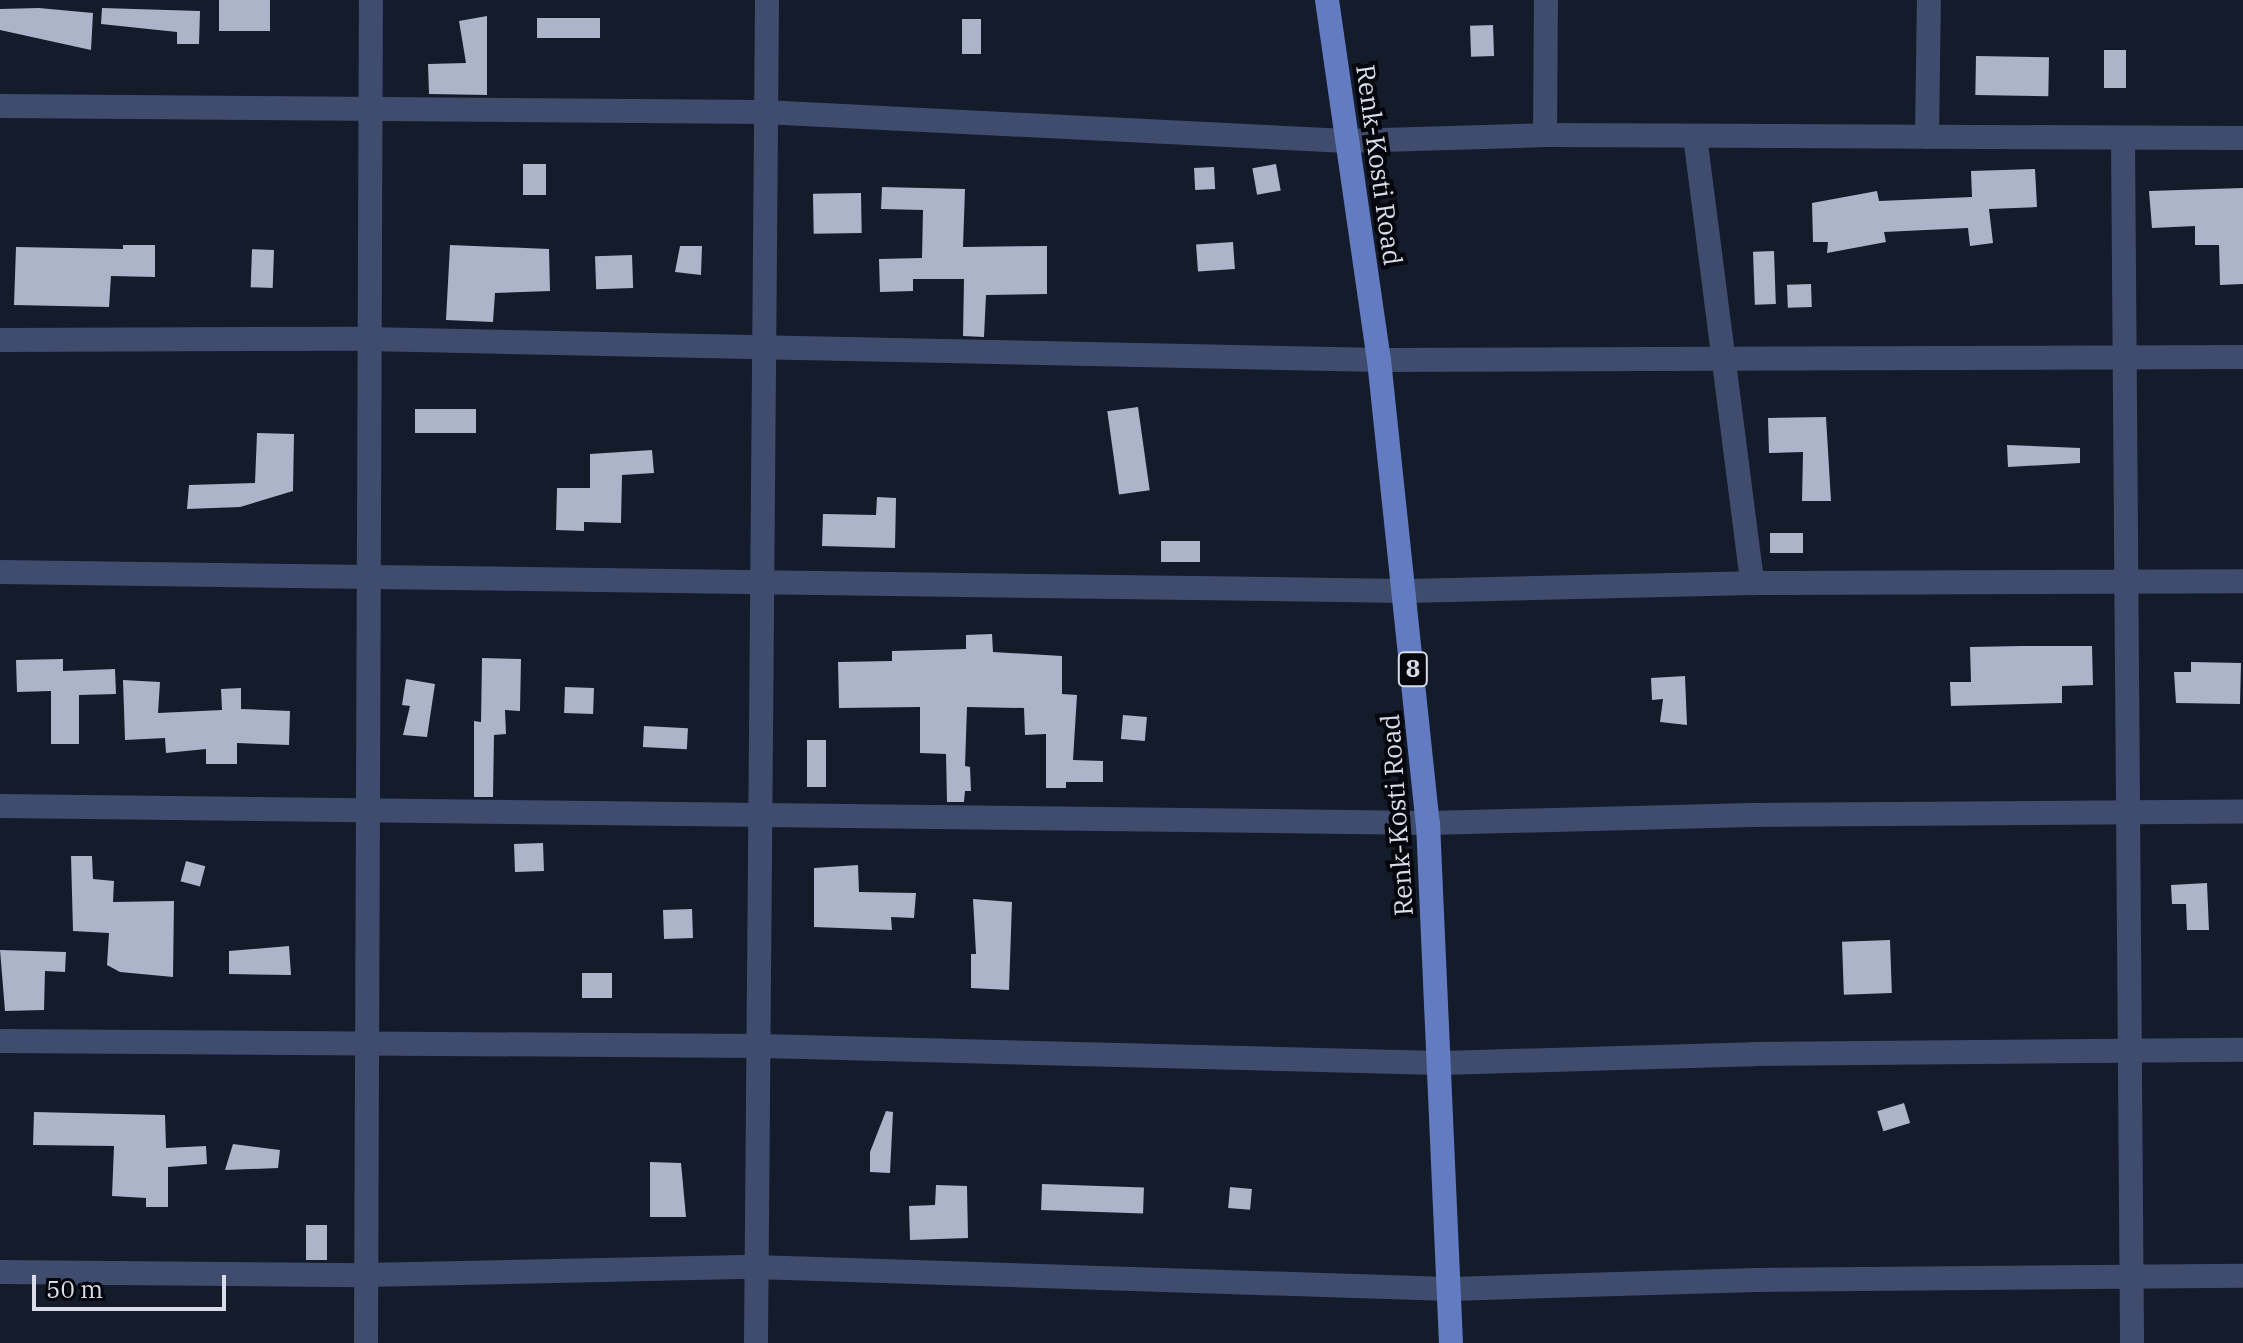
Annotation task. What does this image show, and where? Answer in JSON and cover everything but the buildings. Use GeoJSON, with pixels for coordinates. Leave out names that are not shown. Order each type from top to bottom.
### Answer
{"type":"FeatureCollection","features":[{"type":"Feature","properties":{"kind":"main road","name":"Renk-Kosti Road"},"geometry":{"type":"LineString","coordinates":[[1327,0],[1379,360],[1428,823],[1451,1343]]}},
{"type":"Feature","properties":{"kind":"street"},"geometry":{"type":"LineString","coordinates":[[366,1343],[364,1275],[368,1044],[364,808],[371,0]]}},
{"type":"Feature","properties":{"kind":"street"},"geometry":{"type":"LineString","coordinates":[[756,1343],[768,348],[763,112],[767,0]]}},
{"type":"Feature","properties":{"kind":"street"},"geometry":{"type":"LineString","coordinates":[[1545,135],[1546,0]]}},
{"type":"Feature","properties":{"kind":"street"},"geometry":{"type":"LineString","coordinates":[[1927,137],[1929,0]]}},
{"type":"Feature","properties":{"kind":"street"},"geometry":{"type":"LineString","coordinates":[[0,106],[370,106],[763,112],[1347,141],[1545,135],[2243,138]]}},
{"type":"Feature","properties":{"kind":"street"},"geometry":{"type":"LineString","coordinates":[[1695,136],[1752,583]]}},
{"type":"Feature","properties":{"kind":"street"},"geometry":{"type":"LineString","coordinates":[[2123,138],[2132,1343]]}},
{"type":"Feature","properties":{"kind":"street"},"geometry":{"type":"LineString","coordinates":[[0,340],[368,339],[1379,360],[2243,357]]}},
{"type":"Feature","properties":{"kind":"street"},"geometry":{"type":"LineString","coordinates":[[0,572],[1405,591],[1752,583],[2243,581]]}},
{"type":"Feature","properties":{"kind":"street"},"geometry":{"type":"LineString","coordinates":[[0,806],[1428,823],[2243,812]]}},
{"type":"Feature","properties":{"kind":"street"},"geometry":{"type":"LineString","coordinates":[[0,1041],[760,1046],[1440,1063],[1754,1054],[2243,1050]]}},
{"type":"Feature","properties":{"kind":"street"},"geometry":{"type":"LineString","coordinates":[[0,1272],[364,1275],[755,1267],[1449,1289],[2243,1276]]}}]}
